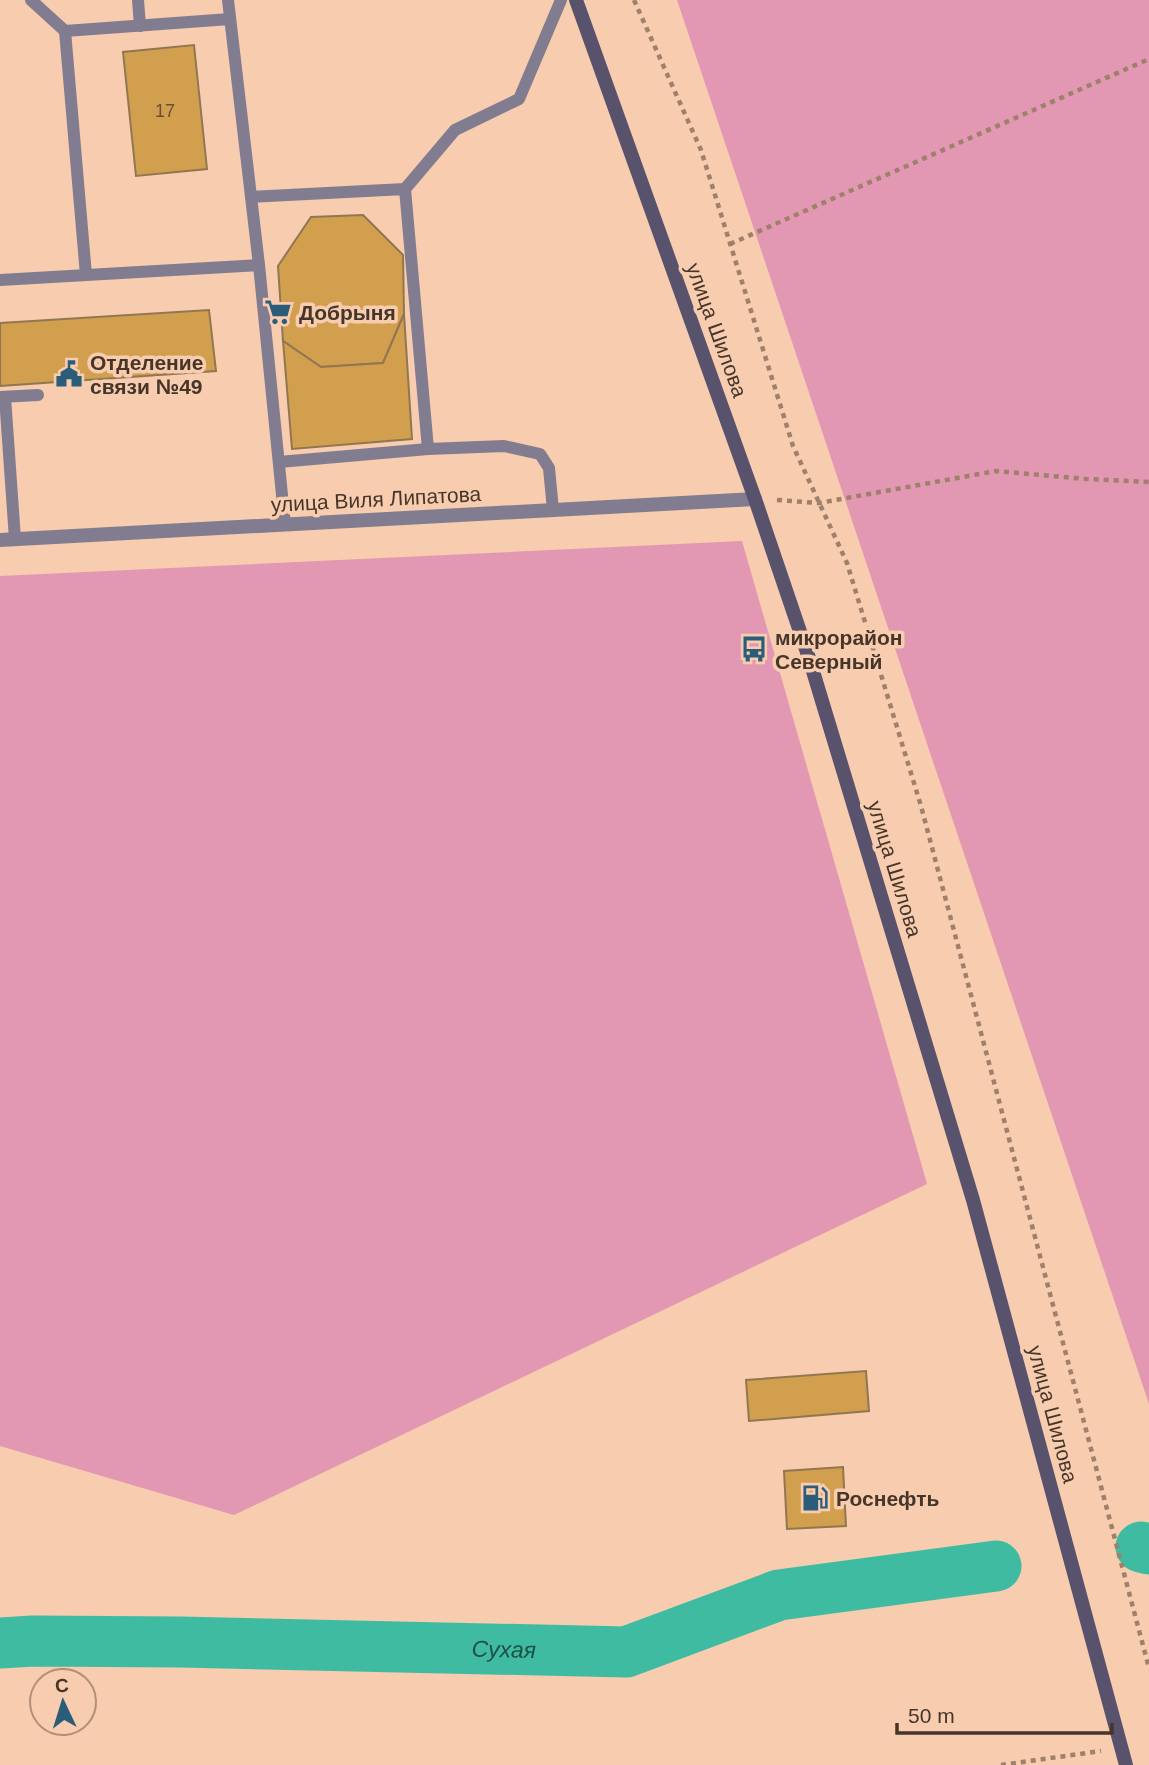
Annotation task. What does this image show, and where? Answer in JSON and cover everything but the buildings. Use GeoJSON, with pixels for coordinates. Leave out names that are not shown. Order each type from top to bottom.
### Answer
{"type":"FeatureCollection","features":[{"type":"Feature","properties":{"kind":"main road","name":"улица Шилова"},"geometry":{"type":"LineString","coordinates":[[576,0],[755,499],[809,658],[969,1186],[1126,1765]]}},
{"type":"Feature","properties":{"kind":"street","name":"улица Виля Липатова"},"geometry":{"type":"LineString","coordinates":[[7,540],[755,499]]}},
{"type":"Feature","properties":{"kind":"lane"},"geometry":{"type":"LineString","coordinates":[[31,0],[65,32],[86,275]]}},
{"type":"Feature","properties":{"kind":"lane"},"geometry":{"type":"LineString","coordinates":[[138,0],[140,26]]}},
{"type":"Feature","properties":{"kind":"lane"},"geometry":{"type":"LineString","coordinates":[[228,0],[259,265],[285,525]]}},
{"type":"Feature","properties":{"kind":"lane"},"geometry":{"type":"LineString","coordinates":[[428,449],[405,189],[455,130],[519,99],[561,0]]}},
{"type":"Feature","properties":{"kind":"lane"},"geometry":{"type":"LineString","coordinates":[[65,32],[230,19]]}},
{"type":"Feature","properties":{"kind":"lane"},"geometry":{"type":"LineString","coordinates":[[251,197],[405,189]]}},
{"type":"Feature","properties":{"kind":"lane"},"geometry":{"type":"LineString","coordinates":[[0,280],[259,265]]}},
{"type":"Feature","properties":{"kind":"lane"},"geometry":{"type":"LineString","coordinates":[[7,540],[2,397],[38,395]]}},
{"type":"Feature","properties":{"kind":"lane"},"geometry":{"type":"LineString","coordinates":[[279,462],[428,449],[504,446],[540,454],[549,468],[553,510]]}},
{"type":"Feature","properties":{"kind":"path"},"geometry":{"type":"LineString","coordinates":[[634,0],[701,149],[793,446],[847,563],[921,806],[1149,1668]]}},
{"type":"Feature","properties":{"kind":"path"},"geometry":{"type":"LineString","coordinates":[[730,244],[1149,60]]}},
{"type":"Feature","properties":{"kind":"path"},"geometry":{"type":"LineString","coordinates":[[755,499],[819,503],[996,471],[1149,482]]}},
{"type":"Feature","properties":{"kind":"path"},"geometry":{"type":"LineString","coordinates":[[1001,1765],[1121,1748]]}},
{"type":"Feature","properties":{"kind":"shaded area"},"geometry":{"type":"Polygon","coordinates":[[[677,0],[1149,0],[1149,1404],[677,0]]]}},
{"type":"Feature","properties":{"kind":"shaded area"},"geometry":{"type":"Polygon","coordinates":[[[742,541],[927,1184],[234,1515],[0,1446],[0,576],[742,541]]]}},
{"type":"Feature","properties":{"kind":"waterway","name":"Сухая"},"geometry":{"type":"LineString","coordinates":[[1141,1547],[1149,1549]]}},
{"type":"Feature","properties":{"kind":"waterway","name":"Сухая"},"geometry":{"type":"LineString","coordinates":[[0,1643],[180,1642],[626,1652],[779,1595],[996,1566]]}},
{"type":"Feature","properties":{"kind":"place","name":"Добрыня"},"geometry":{"type":"Point","coordinates":[278,312]}},
{"type":"Feature","properties":{"kind":"place","name":"Отделение связи №49"},"geometry":{"type":"Point","coordinates":[69,374]}},
{"type":"Feature","properties":{"kind":"place","name":"микрорайон Северный"},"geometry":{"type":"Point","coordinates":[754,649]}},
{"type":"Feature","properties":{"kind":"place","name":"Роснефть"},"geometry":{"type":"Point","coordinates":[815,1498]}}]}
